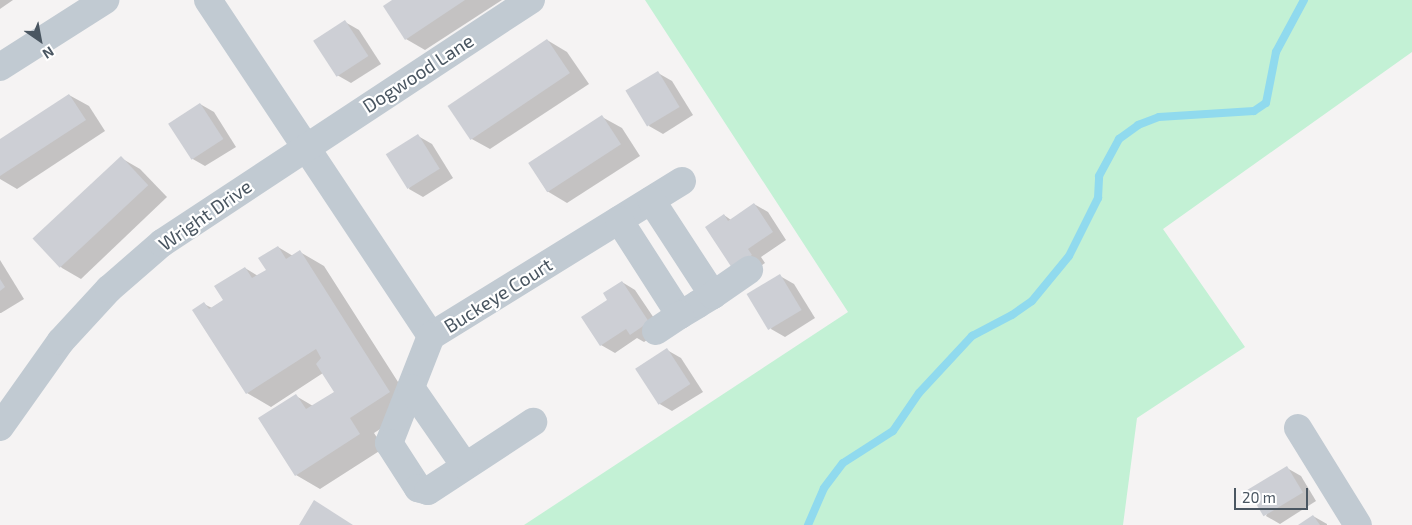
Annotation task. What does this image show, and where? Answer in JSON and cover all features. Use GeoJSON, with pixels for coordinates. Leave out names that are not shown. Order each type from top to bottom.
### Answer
{"type":"FeatureCollection","features":[{"type":"Feature","properties":{"kind":"street"},"geometry":{"type":"LineString","coordinates":[[0,67],[105,0]]}},
{"type":"Feature","properties":{"kind":"street"},"geometry":{"type":"LineString","coordinates":[[208,0],[305,147]]}},
{"type":"Feature","properties":{"kind":"street","name":"Dogwood Lane"},"geometry":{"type":"LineString","coordinates":[[305,147],[531,0]]}},
{"type":"Feature","properties":{"kind":"street","name":"Buckeye Court"},"geometry":{"type":"LineString","coordinates":[[305,147],[431,336],[682,181]]}},
{"type":"Feature","properties":{"kind":"street","name":"Wright Drive"},"geometry":{"type":"LineString","coordinates":[[0,427],[61,341],[109,289],[162,243],[305,147]]}},
{"type":"Feature","properties":{"kind":"street"},"geometry":{"type":"LineString","coordinates":[[652,200],[713,295]]}},
{"type":"Feature","properties":{"kind":"street"},"geometry":{"type":"LineString","coordinates":[[619,220],[680,315]]}},
{"type":"Feature","properties":{"kind":"street"},"geometry":{"type":"LineString","coordinates":[[656,331],[749,270]]}},
{"type":"Feature","properties":{"kind":"street"},"geometry":{"type":"LineString","coordinates":[[431,336],[389,443],[391,449],[418,488],[428,491],[533,422]]}},
{"type":"Feature","properties":{"kind":"street"},"geometry":{"type":"LineString","coordinates":[[410,388],[465,466]]}},
{"type":"Feature","properties":{"kind":"street"},"geometry":{"type":"LineString","coordinates":[[1298,428],[1358,525]]}},
{"type":"Feature","properties":{"kind":"green space"},"geometry":{"type":"Polygon","coordinates":[[[645,0],[1412,0],[1412,52],[1163,229],[1245,347],[1137,418],[1123,525],[524,525],[848,312],[645,0]]]}},
{"type":"Feature","properties":{"kind":"building"},"geometry":{"type":"Polygon","coordinates":[[[392,0],[465,0],[405,40],[383,6],[392,0]]]}},
{"type":"Feature","properties":{"kind":"building"},"geometry":{"type":"Polygon","coordinates":[[[345,20],[368,56],[337,77],[313,41],[345,20]]]}},
{"type":"Feature","properties":{"kind":"building"},"geometry":{"type":"Polygon","coordinates":[[[547,39],[570,73],[470,140],[448,106],[547,39]]]}},
{"type":"Feature","properties":{"kind":"building"},"geometry":{"type":"Polygon","coordinates":[[[658,71],[680,107],[647,127],[625,91],[658,71]]]}},
{"type":"Feature","properties":{"kind":"building"},"geometry":{"type":"Polygon","coordinates":[[[69,94],[86,120],[0,176],[0,139],[69,94]]]}},
{"type":"Feature","properties":{"kind":"building"},"geometry":{"type":"Polygon","coordinates":[[[200,103],[223,139],[192,160],[168,124],[200,103]]]}},
{"type":"Feature","properties":{"kind":"building"},"geometry":{"type":"Polygon","coordinates":[[[602,115],[621,144],[547,192],[528,163],[602,115]]]}},
{"type":"Feature","properties":{"kind":"building"},"geometry":{"type":"Polygon","coordinates":[[[418,134],[440,169],[408,189],[386,154],[418,134]]]}},
{"type":"Feature","properties":{"kind":"building"},"geometry":{"type":"Polygon","coordinates":[[[121,156],[148,185],[60,268],[33,239],[121,156]]]}},
{"type":"Feature","properties":{"kind":"building"},"geometry":{"type":"Polygon","coordinates":[[[754,203],[773,232],[748,249],[752,255],[732,268],[705,227],[724,214],[728,221],[754,203]]]}},
{"type":"Feature","properties":{"kind":"building"},"geometry":{"type":"Polygon","coordinates":[[[278,246],[286,259],[300,250],[390,392],[350,418],[360,434],[295,476],[258,418],[296,394],[306,409],[334,392],[316,364],[321,358],[316,349],[246,394],[192,310],[204,302],[209,309],[223,300],[214,286],[245,267],[252,278],[266,270],[258,258],[278,246]]]}},
{"type":"Feature","properties":{"kind":"building"},"geometry":{"type":"Polygon","coordinates":[[[780,274],[802,310],[768,330],[747,294],[780,274]]]}},
{"type":"Feature","properties":{"kind":"building"},"geometry":{"type":"Polygon","coordinates":[[[0,279],[5,287],[0,291],[0,279]]]}},
{"type":"Feature","properties":{"kind":"building"},"geometry":{"type":"Polygon","coordinates":[[[622,281],[649,322],[630,335],[626,329],[600,346],[581,317],[607,300],[603,293],[622,281]]]}},
{"type":"Feature","properties":{"kind":"building"},"geometry":{"type":"Polygon","coordinates":[[[667,348],[690,384],[659,405],[635,369],[667,348]]]}},
{"type":"Feature","properties":{"kind":"building"},"geometry":{"type":"Polygon","coordinates":[[[1287,466],[1303,493],[1264,516],[1248,490],[1287,466]]]}},
{"type":"Feature","properties":{"kind":"building"},"geometry":{"type":"Polygon","coordinates":[[[314,500],[353,525],[299,525],[314,500]]]}},
{"type":"Feature","properties":{"kind":"building"},"geometry":{"type":"Polygon","coordinates":[[[1313,515],[1320,525],[1298,525],[1313,515]]]}},
{"type":"Feature","properties":{"kind":"waterway"},"geometry":{"type":"LineString","coordinates":[[808,525],[824,488],[843,463],[893,431],[919,393],[972,336],[1012,315],[1032,301],[1069,256],[1098,198],[1099,176],[1119,139],[1138,125],[1159,117],[1254,111],[1266,103],[1276,52],[1304,0]]}}]}
